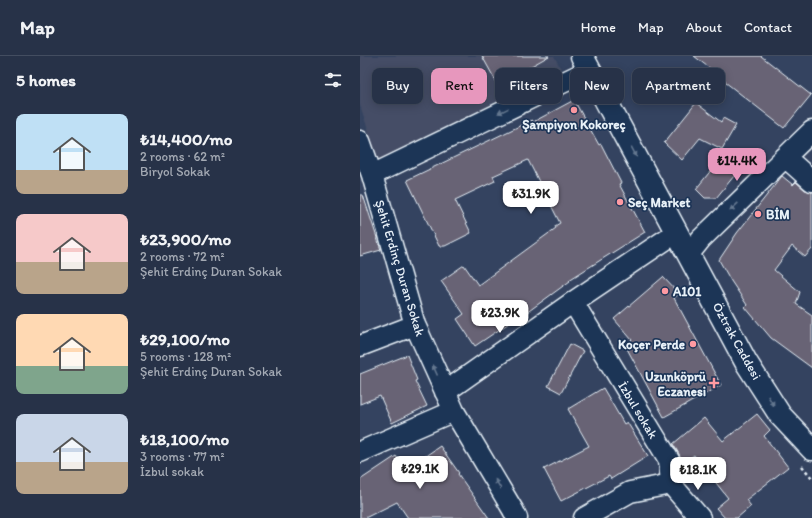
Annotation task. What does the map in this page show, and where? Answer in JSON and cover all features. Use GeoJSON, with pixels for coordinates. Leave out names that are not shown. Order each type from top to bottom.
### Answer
{"type":"FeatureCollection","features":[{"type":"Feature","properties":{"kind":"main road","name":"Öztrak Caddesi"},"geometry":{"type":"LineString","coordinates":[[586,63],[746,362],[780,415],[809,440]]}},
{"type":"Feature","properties":{"kind":"street"},"geometry":{"type":"LineString","coordinates":[[372,175],[586,63]]}},
{"type":"Feature","properties":{"kind":"street"},"geometry":{"type":"LineString","coordinates":[[689,254],[701,239],[812,131]]}},
{"type":"Feature","properties":{"kind":"street","name":"Şehit Erdinç Duran Sokak"},"geometry":{"type":"LineString","coordinates":[[360,141],[372,175],[415,325],[454,411],[510,515]]}},
{"type":"Feature","properties":{"kind":"street"},"geometry":{"type":"LineString","coordinates":[[785,157],[812,181]]}},
{"type":"Feature","properties":{"kind":"street"},"geometry":{"type":"LineString","coordinates":[[445,392],[573,302],[677,232]]}},
{"type":"Feature","properties":{"kind":"street","name":"İzbul sokak"},"geometry":{"type":"LineString","coordinates":[[573,302],[669,460],[671,484]]}},
{"type":"Feature","properties":{"kind":"street"},"geometry":{"type":"LineString","coordinates":[[360,346],[415,325]]}},
{"type":"Feature","properties":{"kind":"street"},"geometry":{"type":"LineString","coordinates":[[360,452],[454,411]]}},
{"type":"Feature","properties":{"kind":"street"},"geometry":{"type":"LineString","coordinates":[[584,518],[630,492],[671,484],[700,518]]}},
{"type":"Feature","properties":{"kind":"shaded area"},"geometry":{"type":"Polygon","coordinates":[[[360,56],[554,56],[560,68],[495,68],[495,102],[378,161],[360,105],[360,56]]]}},
{"type":"Feature","properties":{"kind":"building"},"geometry":{"type":"Polygon","coordinates":[[[482,56],[549,56],[528,68],[495,68],[495,80],[482,56]]]}},
{"type":"Feature","properties":{"kind":"building"},"geometry":{"type":"Polygon","coordinates":[[[694,56],[761,56],[811,95],[784,128],[725,82],[725,68],[709,68],[694,56]]]}},
{"type":"Feature","properties":{"kind":"building"},"geometry":{"type":"Polygon","coordinates":[[[570,102],[570,104],[576,104],[599,145],[601,144],[621,183],[619,184],[645,232],[569,280],[570,281],[522,316],[521,315],[475,346],[457,319],[464,314],[441,281],[464,265],[478,285],[556,228],[555,226],[560,223],[528,160],[493,176],[495,181],[455,200],[471,233],[445,246],[439,246],[407,180],[532,120],[533,122],[570,102]]]}},
{"type":"Feature","properties":{"kind":"building"},"geometry":{"type":"Polygon","coordinates":[[[695,104],[697,104],[721,122],[723,118],[736,125],[722,149],[700,138],[682,160],[664,143],[695,104]]]}},
{"type":"Feature","properties":{"kind":"building"},"geometry":{"type":"Polygon","coordinates":[[[721,158],[739,170],[716,198],[705,198],[696,189],[721,158]]]}},
{"type":"Feature","properties":{"kind":"building"},"geometry":{"type":"Polygon","coordinates":[[[782,176],[793,185],[796,182],[805,190],[812,192],[812,249],[805,257],[792,246],[774,270],[800,292],[796,304],[812,315],[812,368],[771,338],[745,307],[747,305],[719,260],[737,233],[782,176]]]}},
{"type":"Feature","properties":{"kind":"building"},"geometry":{"type":"Polygon","coordinates":[[[360,195],[363,195],[381,250],[360,256],[360,195]]]}},
{"type":"Feature","properties":{"kind":"building"},"geometry":{"type":"Polygon","coordinates":[[[663,277],[679,294],[674,298],[721,385],[664,417],[625,345],[632,340],[614,319],[663,277]]]}},
{"type":"Feature","properties":{"kind":"building"},"geometry":{"type":"Polygon","coordinates":[[[570,344],[583,351],[561,393],[548,386],[570,344]]]}},
{"type":"Feature","properties":{"kind":"building"},"geometry":{"type":"Polygon","coordinates":[[[407,355],[417,380],[415,381],[427,406],[392,423],[380,396],[360,404],[360,374],[407,355]]]}},
{"type":"Feature","properties":{"kind":"building"},"geometry":{"type":"Polygon","coordinates":[[[603,388],[624,424],[627,422],[648,456],[611,479],[609,476],[561,501],[544,469],[589,446],[568,409],[603,388]]]}},
{"type":"Feature","properties":{"kind":"building"},"geometry":{"type":"Polygon","coordinates":[[[757,414],[770,430],[764,436],[788,467],[746,500],[751,506],[737,518],[725,518],[716,508],[728,498],[694,455],[682,464],[679,454],[673,444],[704,418],[723,441],[757,414]]]}},
{"type":"Feature","properties":{"kind":"building"},"geometry":{"type":"Polygon","coordinates":[[[440,446],[489,518],[408,518],[397,502],[365,518],[360,518],[360,480],[396,456],[405,470],[440,446]]]}},
{"type":"Feature","properties":{"kind":"place","name":"Şampiyon Kokoreç"},"geometry":{"type":"Point","coordinates":[574,110]}},
{"type":"Feature","properties":{"kind":"place","name":"Seç Market"},"geometry":{"type":"Point","coordinates":[620,202]}},
{"type":"Feature","properties":{"kind":"place","name":"BİM"},"geometry":{"type":"Point","coordinates":[758,214]}},
{"type":"Feature","properties":{"kind":"place","name":"A101"},"geometry":{"type":"Point","coordinates":[665,291]}},
{"type":"Feature","properties":{"kind":"place","name":"Koçer Perde"},"geometry":{"type":"Point","coordinates":[693,344]}},
{"type":"Feature","properties":{"kind":"place","name":"Uzunköprü Eczanesi"},"geometry":{"type":"Point","coordinates":[714,383]}}]}
